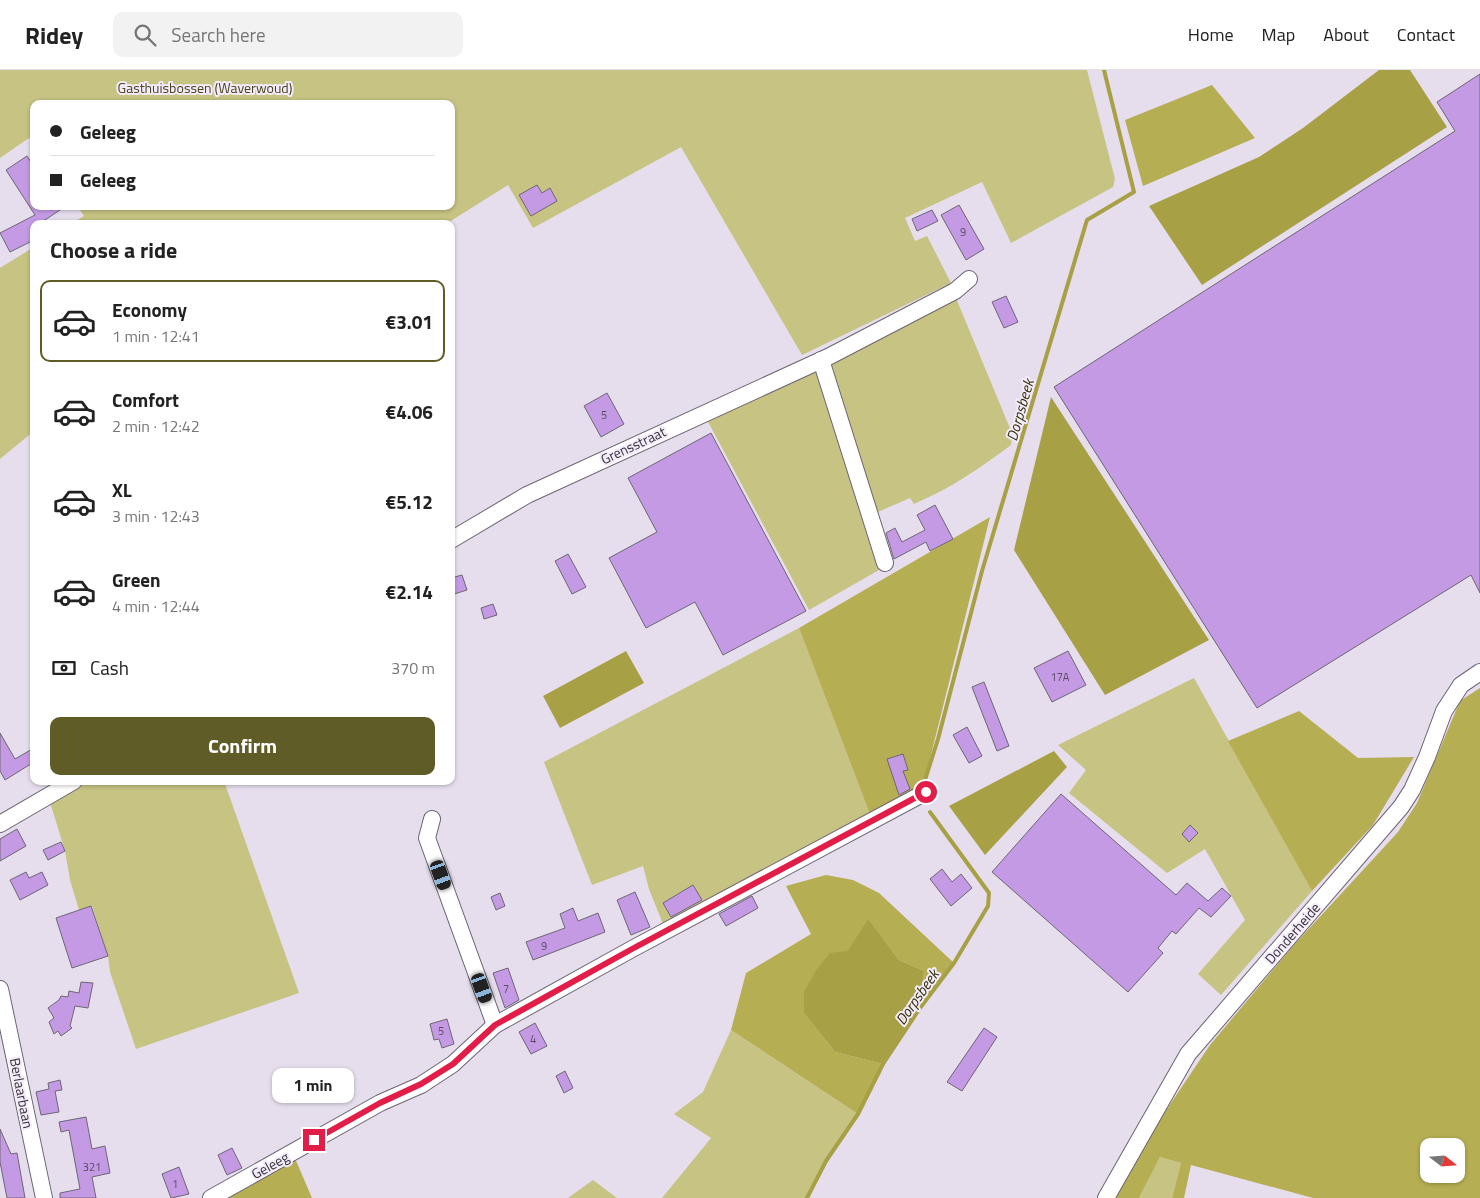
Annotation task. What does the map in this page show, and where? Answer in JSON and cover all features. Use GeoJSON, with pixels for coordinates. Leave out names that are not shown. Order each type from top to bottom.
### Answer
{"type":"FeatureCollection","features":[{"type":"Feature","properties":{"kind":"street","name":"Grensstraat"},"geometry":{"type":"LineString","coordinates":[[455,538],[535,491],[821,360],[955,291],[969,279]]}},
{"type":"Feature","properties":{"kind":"street"},"geometry":{"type":"LineString","coordinates":[[821,360],[885,563]]}},
{"type":"Feature","properties":{"kind":"street","name":"Donderheide"},"geometry":{"type":"LineString","coordinates":[[1106,1198],[1188,1054],[1401,807],[1412,790],[1427,757],[1444,711],[1462,685],[1480,672]]}},
{"type":"Feature","properties":{"kind":"street"},"geometry":{"type":"LineString","coordinates":[[0,824],[67,785]]}},
{"type":"Feature","properties":{"kind":"street","name":"Geleeg"},"geometry":{"type":"LineString","coordinates":[[211,1198],[380,1103],[421,1084],[453,1064],[495,1025],[632,949],[926,792]]}},
{"type":"Feature","properties":{"kind":"street"},"geometry":{"type":"LineString","coordinates":[[432,819],[427,838],[495,1025]]}},
{"type":"Feature","properties":{"kind":"street","name":"Berlaarbaan"},"geometry":{"type":"LineString","coordinates":[[0,989],[44,1198]]}},
{"type":"Feature","properties":{"kind":"green space","name":"Gasthuisbossen (Waverwoud)"},"geometry":{"type":"Polygon","coordinates":[[[0,70],[1087,70],[1115,179],[1113,187],[1011,243],[982,182],[905,218],[915,241],[927,236],[951,283],[802,355],[681,147],[533,228],[508,185],[452,220],[78,220],[84,216],[80,210],[455,210],[455,100],[30,100],[30,139],[29,138],[0,158],[0,70]]]}},
{"type":"Feature","properties":{"kind":"green space"},"geometry":{"type":"Polygon","coordinates":[[[30,249],[30,434],[0,459],[0,268],[30,249]]]}},
{"type":"Feature","properties":{"kind":"green space"},"geometry":{"type":"Polygon","coordinates":[[[956,298],[1009,426],[1012,435],[1011,445],[988,462],[927,498],[914,504],[910,498],[873,514],[828,363],[956,298]]]}},
{"type":"Feature","properties":{"kind":"green space"},"geometry":{"type":"Polygon","coordinates":[[[819,370],[879,570],[809,610],[706,418],[819,370]]]}},
{"type":"Feature","properties":{"kind":"green space"},"geometry":{"type":"Polygon","coordinates":[[[799,628],[871,817],[665,929],[649,889],[643,866],[592,885],[544,762],[799,628]]]}},
{"type":"Feature","properties":{"kind":"green space"},"geometry":{"type":"Polygon","coordinates":[[[1194,678],[1312,891],[1221,995],[1198,974],[1245,920],[1205,849],[1167,873],[1069,793],[1086,770],[1058,745],[1194,678]]]}},
{"type":"Feature","properties":{"kind":"green space"},"geometry":{"type":"Polygon","coordinates":[[[71,785],[225,785],[299,993],[136,1049],[110,972],[108,956],[92,906],[79,910],[70,880],[65,851],[49,799],[71,785]]]}},
{"type":"Feature","properties":{"kind":"green space"},"geometry":{"type":"Polygon","coordinates":[[[731,1030],[858,1114],[826,1161],[807,1198],[662,1198],[711,1138],[674,1114],[703,1092],[731,1030]]]}},
{"type":"Feature","properties":{"kind":"green space"},"geometry":{"type":"Polygon","coordinates":[[[1160,1157],[1181,1163],[1172,1198],[1139,1198],[1160,1157]]]}},
{"type":"Feature","properties":{"kind":"green space"},"geometry":{"type":"Polygon","coordinates":[[[593,1180],[617,1198],[568,1198],[593,1180]]]}},
{"type":"Feature","properties":{"kind":"shaded area"},"geometry":{"type":"Polygon","coordinates":[[[1212,85],[1255,138],[1143,186],[1125,120],[1212,85]]]}},
{"type":"Feature","properties":{"kind":"shaded area"},"geometry":{"type":"Polygon","coordinates":[[[990,517],[922,791],[871,817],[799,628],[990,517]]]}},
{"type":"Feature","properties":{"kind":"shaded area"},"geometry":{"type":"Polygon","coordinates":[[[1480,688],[1480,1198],[1313,1198],[1191,1165],[1184,1198],[1172,1198],[1181,1163],[1160,1157],[1139,1198],[1112,1198],[1138,1152],[1210,1045],[1293,946],[1398,832],[1417,803],[1460,701],[1480,688]]]}},
{"type":"Feature","properties":{"kind":"shaded area"},"geometry":{"type":"Polygon","coordinates":[[[1299,711],[1358,758],[1414,757],[1373,825],[1312,891],[1228,741],[1299,711]]]}},
{"type":"Feature","properties":{"kind":"shaded area"},"geometry":{"type":"Polygon","coordinates":[[[826,875],[853,880],[879,893],[954,963],[920,1008],[924,971],[899,960],[868,918],[848,952],[830,954],[804,1013],[835,1052],[883,1064],[858,1114],[731,1030],[746,973],[811,934],[786,886],[826,875]]]}},
{"type":"Feature","properties":{"kind":"shaded area"},"geometry":{"type":"Polygon","coordinates":[[[294,1156],[312,1198],[220,1198],[294,1156]]]}},
{"type":"Feature","properties":{"kind":"water"},"geometry":{"type":"Polygon","coordinates":[[[1379,70],[1410,70],[1447,127],[1202,285],[1149,206],[1259,157],[1303,128],[1379,70]]]}},
{"type":"Feature","properties":{"kind":"water"},"geometry":{"type":"Polygon","coordinates":[[[1051,397],[1209,640],[1105,695],[1014,550],[1051,397]]]}},
{"type":"Feature","properties":{"kind":"water"},"geometry":{"type":"Polygon","coordinates":[[[626,651],[644,683],[560,728],[543,696],[626,651]]]}},
{"type":"Feature","properties":{"kind":"water"},"geometry":{"type":"Polygon","coordinates":[[[1054,751],[1067,767],[985,855],[949,806],[1054,751]]]}},
{"type":"Feature","properties":{"kind":"water"},"geometry":{"type":"Polygon","coordinates":[[[868,918],[899,960],[924,971],[920,1008],[883,1064],[835,1052],[804,1013],[804,992],[817,969],[830,953],[848,951],[868,918]]]}},
{"type":"Feature","properties":{"kind":"building"},"geometry":{"type":"Polygon","coordinates":[[[1480,74],[1480,593],[1471,575],[1257,708],[1054,387],[1455,131],[1437,102],[1480,74]]]}},
{"type":"Feature","properties":{"kind":"building"},"geometry":{"type":"Polygon","coordinates":[[[27,156],[30,161],[30,207],[6,170],[27,156]]]}},
{"type":"Feature","properties":{"kind":"building"},"geometry":{"type":"Polygon","coordinates":[[[537,185],[542,193],[550,188],[557,201],[531,216],[519,195],[537,185]]]}},
{"type":"Feature","properties":{"kind":"building"},"geometry":{"type":"Polygon","coordinates":[[[959,205],[984,249],[966,260],[941,215],[959,205]]]}},
{"type":"Feature","properties":{"kind":"building"},"geometry":{"type":"Polygon","coordinates":[[[32,210],[60,210],[45,220],[30,220],[30,242],[10,252],[0,233],[35,215],[32,210]]]}},
{"type":"Feature","properties":{"kind":"building"},"geometry":{"type":"Polygon","coordinates":[[[932,210],[938,221],[917,231],[912,219],[932,210]]]}},
{"type":"Feature","properties":{"kind":"building"},"geometry":{"type":"Polygon","coordinates":[[[1006,296],[1018,322],[1004,328],[992,302],[1006,296]]]}},
{"type":"Feature","properties":{"kind":"building"},"geometry":{"type":"Polygon","coordinates":[[[607,393],[624,424],[601,437],[584,406],[607,393]]]}},
{"type":"Feature","properties":{"kind":"building"},"geometry":{"type":"Polygon","coordinates":[[[711,433],[806,611],[723,655],[695,602],[646,628],[609,558],[657,532],[628,478],[711,433]]]}},
{"type":"Feature","properties":{"kind":"building"},"geometry":{"type":"Polygon","coordinates":[[[935,505],[953,539],[930,551],[926,542],[894,559],[886,533],[895,528],[902,542],[925,530],[917,515],[935,505]]]}},
{"type":"Feature","properties":{"kind":"building"},"geometry":{"type":"Polygon","coordinates":[[[568,554],[586,587],[572,594],[555,561],[568,554]]]}},
{"type":"Feature","properties":{"kind":"building"},"geometry":{"type":"Polygon","coordinates":[[[462,575],[467,590],[455,594],[455,577],[462,575]]]}},
{"type":"Feature","properties":{"kind":"building"},"geometry":{"type":"Polygon","coordinates":[[[493,604],[497,615],[484,619],[481,608],[493,604]]]}},
{"type":"Feature","properties":{"kind":"building"},"geometry":{"type":"Polygon","coordinates":[[[1068,651],[1086,685],[1052,702],[1034,668],[1068,651]]]}},
{"type":"Feature","properties":{"kind":"building"},"geometry":{"type":"Polygon","coordinates":[[[984,682],[1009,746],[997,751],[972,687],[984,682]]]}},
{"type":"Feature","properties":{"kind":"building"},"geometry":{"type":"Polygon","coordinates":[[[967,727],[982,756],[969,763],[953,735],[967,727]]]}},
{"type":"Feature","properties":{"kind":"building"},"geometry":{"type":"Polygon","coordinates":[[[0,733],[15,759],[30,750],[30,764],[5,780],[0,771],[0,733]]]}},
{"type":"Feature","properties":{"kind":"building"},"geometry":{"type":"Polygon","coordinates":[[[903,754],[908,770],[903,771],[910,789],[899,795],[887,759],[903,754]]]}},
{"type":"Feature","properties":{"kind":"building"},"geometry":{"type":"Polygon","coordinates":[[[1061,794],[1176,895],[1187,883],[1208,901],[1222,888],[1231,896],[1211,917],[1199,908],[1176,934],[1172,931],[1158,948],[1163,953],[1128,992],[992,872],[1061,794]]]}},
{"type":"Feature","properties":{"kind":"building"},"geometry":{"type":"Polygon","coordinates":[[[1190,825],[1198,833],[1189,842],[1182,834],[1190,825]]]}},
{"type":"Feature","properties":{"kind":"building"},"geometry":{"type":"Polygon","coordinates":[[[17,829],[26,846],[0,861],[0,839],[17,829]]]}},
{"type":"Feature","properties":{"kind":"building"},"geometry":{"type":"Polygon","coordinates":[[[61,842],[65,851],[48,860],[43,850],[61,842]]]}},
{"type":"Feature","properties":{"kind":"building"},"geometry":{"type":"Polygon","coordinates":[[[942,869],[952,882],[961,874],[972,888],[951,906],[930,879],[942,869]]]}},
{"type":"Feature","properties":{"kind":"building"},"geometry":{"type":"Polygon","coordinates":[[[26,872],[29,878],[42,872],[48,885],[20,900],[10,880],[26,872]]]}},
{"type":"Feature","properties":{"kind":"building"},"geometry":{"type":"Polygon","coordinates":[[[693,885],[702,900],[671,917],[663,903],[693,885]]]}},
{"type":"Feature","properties":{"kind":"building"},"geometry":{"type":"Polygon","coordinates":[[[635,892],[650,927],[631,935],[617,900],[635,892]]]}},
{"type":"Feature","properties":{"kind":"building"},"geometry":{"type":"Polygon","coordinates":[[[500,893],[505,906],[496,910],[491,897],[500,893]]]}},
{"type":"Feature","properties":{"kind":"building"},"geometry":{"type":"Polygon","coordinates":[[[752,896],[758,908],[726,926],[719,914],[752,896]]]}},
{"type":"Feature","properties":{"kind":"building"},"geometry":{"type":"Polygon","coordinates":[[[91,906],[108,956],[72,968],[56,918],[91,906]]]}},
{"type":"Feature","properties":{"kind":"building"},"geometry":{"type":"Polygon","coordinates":[[[573,908],[578,921],[598,913],[605,932],[533,960],[526,942],[565,928],[560,914],[573,908]]]}},
{"type":"Feature","properties":{"kind":"building"},"geometry":{"type":"Polygon","coordinates":[[[508,968],[519,1000],[505,1008],[493,973],[508,968]]]}},
{"type":"Feature","properties":{"kind":"building"},"geometry":{"type":"Polygon","coordinates":[[[81,982],[93,983],[88,1008],[75,1006],[70,1026],[72,1028],[61,1036],[58,1031],[54,1034],[49,1022],[54,1018],[48,1008],[59,1000],[61,996],[68,997],[69,991],[79,993],[81,982]]]}},
{"type":"Feature","properties":{"kind":"building"},"geometry":{"type":"Polygon","coordinates":[[[447,1019],[454,1044],[442,1048],[439,1039],[434,1040],[430,1024],[447,1019]]]}},
{"type":"Feature","properties":{"kind":"building"},"geometry":{"type":"Polygon","coordinates":[[[535,1023],[547,1046],[531,1054],[519,1032],[535,1023]]]}},
{"type":"Feature","properties":{"kind":"building"},"geometry":{"type":"Polygon","coordinates":[[[984,1028],[997,1037],[962,1091],[947,1082],[984,1028]]]}},
{"type":"Feature","properties":{"kind":"building"},"geometry":{"type":"Polygon","coordinates":[[[565,1071],[573,1088],[564,1093],[556,1076],[565,1071]]]}},
{"type":"Feature","properties":{"kind":"building"},"geometry":{"type":"Polygon","coordinates":[[[60,1080],[62,1090],[55,1091],[59,1112],[41,1115],[36,1092],[49,1089],[48,1083],[60,1080]]]}},
{"type":"Feature","properties":{"kind":"building"},"geometry":{"type":"Polygon","coordinates":[[[86,1117],[92,1149],[105,1146],[110,1173],[92,1177],[96,1198],[60,1198],[60,1193],[80,1189],[69,1130],[61,1132],[59,1122],[86,1117]]]}},
{"type":"Feature","properties":{"kind":"building"},"geometry":{"type":"Polygon","coordinates":[[[0,1129],[11,1154],[17,1153],[25,1198],[7,1198],[0,1162],[0,1129]]]}},
{"type":"Feature","properties":{"kind":"building"},"geometry":{"type":"Polygon","coordinates":[[[232,1148],[242,1168],[227,1175],[218,1155],[232,1148]]]}},
{"type":"Feature","properties":{"kind":"building"},"geometry":{"type":"Polygon","coordinates":[[[179,1167],[189,1194],[171,1198],[162,1174],[179,1167]]]}},
{"type":"Feature","properties":{"kind":"waterway","name":"Dorpsbeek"},"geometry":{"type":"LineString","coordinates":[[925,780],[938,739],[982,571],[1087,220],[1134,192],[1104,70]]}},
{"type":"Feature","properties":{"kind":"waterway","name":"Dorpsbeek"},"geometry":{"type":"LineString","coordinates":[[807,1198],[826,1161],[858,1114],[883,1064],[920,1008],[954,963],[988,906],[989,893],[930,812]]}},
{"type":"Feature","properties":{"kind":"route"},"geometry":{"type":"LineString","coordinates":[[314,1140],[380,1103],[421,1084],[453,1064],[495,1025],[632,949],[926,792]]}}]}
